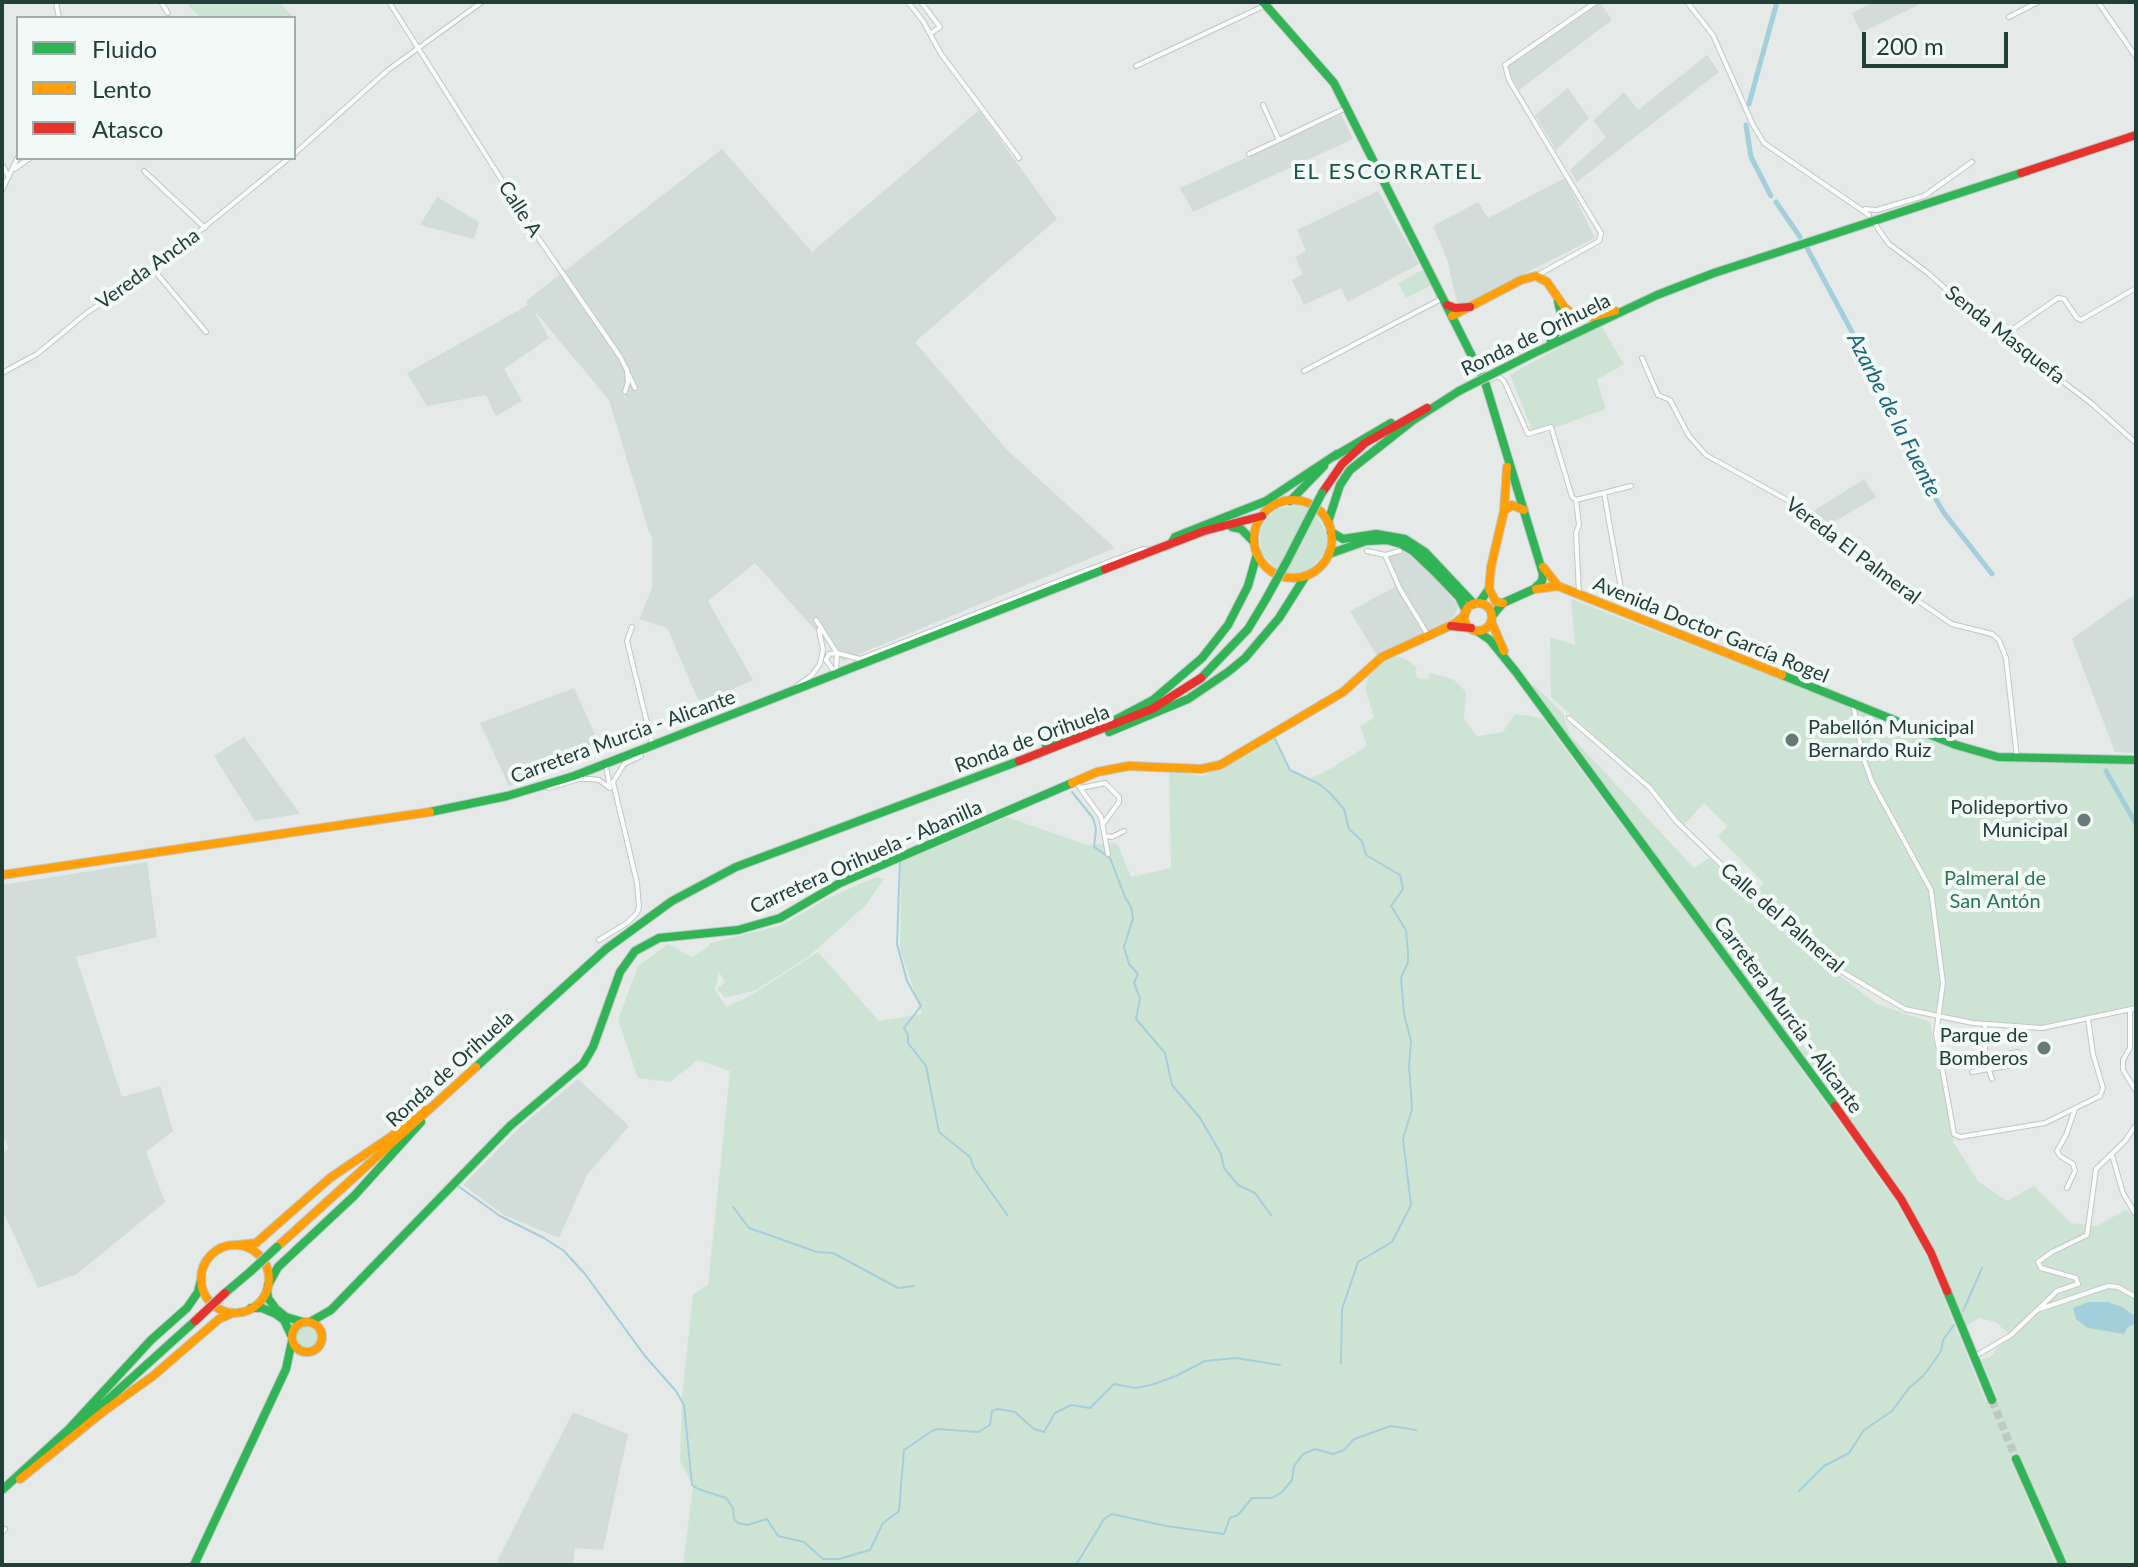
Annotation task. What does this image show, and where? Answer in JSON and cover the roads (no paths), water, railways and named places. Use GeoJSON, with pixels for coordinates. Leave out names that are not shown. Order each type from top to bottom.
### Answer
{"type":"FeatureCollection","features":[{"type":"Feature","properties":{"kind":"main road"},"geometry":{"type":"LineString","coordinates":[[1264,4],[1330,76],[1348,107],[1485,382],[1541,563],[1558,586]]}},
{"type":"Feature","properties":{"kind":"main road","name":"Ronda de Orihuela"},"geometry":{"type":"LineString","coordinates":[[2,1492],[606,949],[664,907],[701,884],[794,844],[1127,720],[1176,696],[1222,659],[1248,629],[1332,475],[1349,457],[1383,432],[1545,347],[1688,282],[2136,136]]}},
{"type":"Feature","properties":{"kind":"main road"},"geometry":{"type":"LineString","coordinates":[[1452,316],[1460,309],[1470,307],[1527,277],[1536,276],[1547,282],[1565,308],[1582,317],[1630,307]]}},
{"type":"Feature","properties":{"kind":"main road"},"geometry":{"type":"LineString","coordinates":[[1545,347],[1563,322],[1557,298]]}},
{"type":"Feature","properties":{"kind":"main road"},"geometry":{"type":"LineString","coordinates":[[1445,302],[1455,308],[1470,307]]}},
{"type":"Feature","properties":{"kind":"main road"},"geometry":{"type":"LineString","coordinates":[[1462,333],[1461,317],[1470,307]]}},
{"type":"Feature","properties":{"kind":"main road"},"geometry":{"type":"LineString","coordinates":[[1328,522],[1340,485],[1350,470],[1412,421],[1459,391]]}},
{"type":"Feature","properties":{"kind":"main road"},"geometry":{"type":"LineString","coordinates":[[1173,540],[1266,501],[1380,428],[1420,411]]}},
{"type":"Feature","properties":{"kind":"main road"},"geometry":{"type":"LineString","coordinates":[[1503,603],[1492,598],[1489,589],[1507,490],[1505,452]]}},
{"type":"Feature","properties":{"kind":"main road"},"geometry":{"type":"LineString","coordinates":[[1290,501],[1337,454]]}},
{"type":"Feature","properties":{"kind":"main road"},"geometry":{"type":"LineString","coordinates":[[1045,751],[1058,750],[1146,718],[1204,690],[1260,641],[1305,577],[1322,566],[1329,555],[1331,532],[1328,522],[1316,508],[1299,501],[1274,505],[1262,516],[1256,528],[1254,542],[1257,554],[1277,575],[1305,577]]}},
{"type":"Feature","properties":{"kind":"main road"},"geometry":{"type":"LineString","coordinates":[[1504,511],[1512,505],[1524,510]]}},
{"type":"Feature","properties":{"kind":"main road","name":"Carretera Murcia - Alicante"},"geometry":{"type":"LineString","coordinates":[[2,875],[430,812],[523,792],[653,747],[1173,540],[1262,516]]}},
{"type":"Feature","properties":{"kind":"main road"},"geometry":{"type":"LineString","coordinates":[[1227,526],[1241,529],[1254,542]]}},
{"type":"Feature","properties":{"kind":"main road"},"geometry":{"type":"LineString","coordinates":[[1329,555],[1366,541],[1387,540],[1401,544],[1419,555],[1459,597],[1474,629],[1487,628],[1492,619],[1488,607],[1476,604],[1425,552],[1405,539],[1384,534],[1343,539],[1331,532]]}},
{"type":"Feature","properties":{"kind":"main road"},"geometry":{"type":"LineString","coordinates":[[982,774],[994,766],[1117,719],[1153,700],[1202,658],[1228,625],[1248,586],[1257,554]]}},
{"type":"Feature","properties":{"kind":"main road","name":"Avenida Doctor García Rogel"},"geometry":{"type":"LineString","coordinates":[[1534,589],[1542,581],[1541,563]]}},
{"type":"Feature","properties":{"kind":"main road","name":"Avenida Doctor García Rogel"},"geometry":{"type":"LineString","coordinates":[[1492,619],[1503,603],[1534,589],[1558,586],[1956,745],[1998,757],[2136,760]]}},
{"type":"Feature","properties":{"kind":"main road"},"geometry":{"type":"LineString","coordinates":[[1465,613],[1489,589]]}},
{"type":"Feature","properties":{"kind":"main road","name":"Carretera Orihuela - Abanilla"},"geometry":{"type":"LineString","coordinates":[[306,1322],[331,1310],[510,1126],[583,1064],[593,1047],[620,972],[635,951],[659,938],[738,930],[780,918],[840,883],[1078,785],[1097,772],[1129,766],[1201,769],[1220,765],[1343,692],[1382,657],[1447,627],[1465,613]]}},
{"type":"Feature","properties":{"kind":"main road","name":"Carretera Murcia - Alicante"},"geometry":{"type":"LineString","coordinates":[[1492,619],[1495,635],[1516,672]]}},
{"type":"Feature","properties":{"kind":"main road","name":"Carretera Orihuela - Abanilla"},"geometry":{"type":"LineString","coordinates":[[1447,627],[1474,629]]}},
{"type":"Feature","properties":{"kind":"main road","name":"Carretera Murcia - Alicante"},"geometry":{"type":"LineString","coordinates":[[1474,629],[1490,640],[1516,672],[1749,986],[1901,1199],[1931,1253],[1992,1400]]}},
{"type":"Feature","properties":{"kind":"main road"},"geometry":{"type":"LineString","coordinates":[[251,1308],[261,1300],[278,1267],[354,1196],[414,1129],[488,1061],[493,1051]]}},
{"type":"Feature","properties":{"kind":"main road"},"geometry":{"type":"LineString","coordinates":[[2,1492],[69,1429],[151,1340],[187,1308],[198,1292],[202,1270],[212,1254],[220,1249],[256,1243],[330,1178],[392,1136],[452,1084],[464,1078]]}},
{"type":"Feature","properties":{"kind":"main road"},"geometry":{"type":"LineString","coordinates":[[238,1245],[261,1259],[268,1275],[268,1298],[276,1309],[286,1317],[317,1326],[322,1333],[319,1347],[296,1358],[286,1369]]}},
{"type":"Feature","properties":{"kind":"main road"},"geometry":{"type":"LineString","coordinates":[[201,1280],[205,1296],[211,1303],[233,1313]]}},
{"type":"Feature","properties":{"kind":"main road"},"geometry":{"type":"LineString","coordinates":[[20,1479],[153,1376],[219,1319],[251,1308],[262,1308],[284,1320],[297,1349],[306,1353]]}},
{"type":"Feature","properties":{"kind":"main road","name":"Carretera Orihuela - Abanilla"},"geometry":{"type":"LineString","coordinates":[[322,1333],[331,1310]]}},
{"type":"Feature","properties":{"kind":"main road"},"geometry":{"type":"LineString","coordinates":[[194,1565],[286,1369],[295,1327],[306,1322]]}},
{"type":"Feature","properties":{"kind":"main road"},"geometry":{"type":"LineString","coordinates":[[2016,1459],[2063,1565]]}},
{"type":"Feature","properties":{"kind":"street"},"geometry":{"type":"LineString","coordinates":[[161,2],[168,13]]}},
{"type":"Feature","properties":{"kind":"street","name":"Calle A"},"geometry":{"type":"LineString","coordinates":[[389,2],[539,239],[626,367],[635,388]]}},
{"type":"Feature","properties":{"kind":"street"},"geometry":{"type":"LineString","coordinates":[[296,152],[388,70],[482,2]]}},
{"type":"Feature","properties":{"kind":"street"},"geometry":{"type":"LineString","coordinates":[[908,2],[941,54],[1019,158]]}},
{"type":"Feature","properties":{"kind":"street"},"geometry":{"type":"LineString","coordinates":[[921,2],[940,27],[930,33]]}},
{"type":"Feature","properties":{"kind":"street"},"geometry":{"type":"LineString","coordinates":[[1536,276],[1599,241],[1601,233],[1509,80],[1505,65],[1596,2]]}},
{"type":"Feature","properties":{"kind":"street"},"geometry":{"type":"LineString","coordinates":[[1687,2],[1713,35],[1764,143],[1869,215]]}},
{"type":"Feature","properties":{"kind":"street"},"geometry":{"type":"LineString","coordinates":[[2009,17],[2038,2]]}},
{"type":"Feature","properties":{"kind":"street"},"geometry":{"type":"LineString","coordinates":[[2098,2],[2136,57]]}},
{"type":"Feature","properties":{"kind":"street"},"geometry":{"type":"LineString","coordinates":[[1136,66],[1264,4]]}},
{"type":"Feature","properties":{"kind":"street"},"geometry":{"type":"LineString","coordinates":[[1263,105],[1279,140]]}},
{"type":"Feature","properties":{"kind":"street"},"geometry":{"type":"LineString","coordinates":[[1249,154],[1348,107]]}},
{"type":"Feature","properties":{"kind":"street"},"geometry":{"type":"LineString","coordinates":[[2,190],[17,160]]}},
{"type":"Feature","properties":{"kind":"street"},"geometry":{"type":"LineString","coordinates":[[12,170],[27,160]]}},
{"type":"Feature","properties":{"kind":"street","name":"Vereda Ancha"},"geometry":{"type":"LineString","coordinates":[[2,373],[37,354],[88,312],[153,269],[287,160]]}},
{"type":"Feature","properties":{"kind":"street"},"geometry":{"type":"LineString","coordinates":[[1863,209],[1877,210],[1924,196],[1972,162]]}},
{"type":"Feature","properties":{"kind":"street"},"geometry":{"type":"LineString","coordinates":[[2,165],[9,177]]}},
{"type":"Feature","properties":{"kind":"street"},"geometry":{"type":"LineString","coordinates":[[144,171],[205,228]]}},
{"type":"Feature","properties":{"kind":"street","name":"Senda Masquefa"},"geometry":{"type":"LineString","coordinates":[[1876,226],[1889,244],[1928,273],[1961,304],[2091,403],[2136,443]]}},
{"type":"Feature","properties":{"kind":"street"},"geometry":{"type":"LineString","coordinates":[[1547,282],[1548,273],[1554,266]]}},
{"type":"Feature","properties":{"kind":"street"},"geometry":{"type":"LineString","coordinates":[[153,269],[206,332]]}},
{"type":"Feature","properties":{"kind":"street"},"geometry":{"type":"LineString","coordinates":[[2003,336],[2058,298],[2064,299],[2081,320],[2136,288]]}},
{"type":"Feature","properties":{"kind":"street"},"geometry":{"type":"LineString","coordinates":[[1304,371],[1445,302]]}},
{"type":"Feature","properties":{"kind":"street","name":"Vereda El Palmeral"},"geometry":{"type":"LineString","coordinates":[[1642,358],[1658,395],[1670,400],[1689,436],[1706,455],[1798,506],[1884,578],[1921,604],[1959,627],[1992,634],[1999,640],[2006,658],[2017,758]]}},
{"type":"Feature","properties":{"kind":"street"},"geometry":{"type":"LineString","coordinates":[[625,392],[628,382],[626,367]]}},
{"type":"Feature","properties":{"kind":"street"},"geometry":{"type":"LineString","coordinates":[[1485,382],[1498,376],[1504,381],[1528,434],[1551,427],[1572,497],[1576,500],[1580,595]]}},
{"type":"Feature","properties":{"kind":"street"},"geometry":{"type":"LineString","coordinates":[[1576,500],[1631,486]]}},
{"type":"Feature","properties":{"kind":"street"},"geometry":{"type":"LineString","coordinates":[[1604,493],[1622,594]]}},
{"type":"Feature","properties":{"kind":"street"},"geometry":{"type":"LineString","coordinates":[[826,660],[829,654],[837,653],[860,659],[1147,550]]}},
{"type":"Feature","properties":{"kind":"street"},"geometry":{"type":"LineString","coordinates":[[1367,551],[1385,555],[1400,551]]}},
{"type":"Feature","properties":{"kind":"street"},"geometry":{"type":"LineString","coordinates":[[1385,555],[1400,589],[1428,635]]}},
{"type":"Feature","properties":{"kind":"street"},"geometry":{"type":"LineString","coordinates":[[816,620],[837,653],[836,674],[826,660],[816,620]]}},
{"type":"Feature","properties":{"kind":"street"},"geometry":{"type":"LineString","coordinates":[[632,627],[627,641],[653,747]]}},
{"type":"Feature","properties":{"kind":"street"},"geometry":{"type":"LineString","coordinates":[[771,700],[812,675],[820,664],[823,650]]}},
{"type":"Feature","properties":{"kind":"street"},"geometry":{"type":"LineString","coordinates":[[1853,704],[1862,754],[1872,782],[1931,890],[1943,983],[1936,1034],[1954,1134],[1957,1137],[2036,1125],[2100,1096],[2103,1088],[2093,1054],[2088,1019]]}},
{"type":"Feature","properties":{"kind":"street","name":"Calle del Palmeral"},"geometry":{"type":"LineString","coordinates":[[1569,718],[1650,788],[1676,821],[1779,920],[1834,967],[1905,1009],[1985,1025],[2042,1028],[2133,1009]]}},
{"type":"Feature","properties":{"kind":"street"},"geometry":{"type":"LineString","coordinates":[[599,940],[627,923],[639,907],[637,883],[613,782],[624,764],[663,747],[672,739]]}},
{"type":"Feature","properties":{"kind":"street"},"geometry":{"type":"LineString","coordinates":[[606,764],[605,772],[616,802]]}},
{"type":"Feature","properties":{"kind":"street"},"geometry":{"type":"LineString","coordinates":[[523,792],[579,779],[599,780],[610,788]]}},
{"type":"Feature","properties":{"kind":"street"},"geometry":{"type":"LineString","coordinates":[[1078,785],[1105,783],[1119,797],[1119,802],[1103,824]]}},
{"type":"Feature","properties":{"kind":"street"},"geometry":{"type":"LineString","coordinates":[[1078,785],[1099,812],[1108,854]]}},
{"type":"Feature","properties":{"kind":"street"},"geometry":{"type":"LineString","coordinates":[[1105,836],[1112,837],[1124,831]]}},
{"type":"Feature","properties":{"kind":"street"},"geometry":{"type":"LineString","coordinates":[[2133,1009],[2134,1030],[2122,1065],[2124,1074],[2136,1091]]}},
{"type":"Feature","properties":{"kind":"street"},"geometry":{"type":"LineString","coordinates":[[1985,1025],[1985,1057],[1992,1079]]}},
{"type":"Feature","properties":{"kind":"street"},"geometry":{"type":"LineString","coordinates":[[1941,1065],[2018,1052]]}},
{"type":"Feature","properties":{"kind":"street"},"geometry":{"type":"LineString","coordinates":[[1972,1072],[2018,1064]]}},
{"type":"Feature","properties":{"kind":"street"},"geometry":{"type":"LineString","coordinates":[[2067,1188],[2075,1171],[2073,1164],[2057,1151],[2075,1109]]}},
{"type":"Feature","properties":{"kind":"street"},"geometry":{"type":"LineString","coordinates":[[1974,1357],[2003,1341],[2057,1291],[2080,1282],[2076,1278],[2041,1268],[2038,1262],[2088,1233],[2094,1176],[2099,1164],[2112,1155],[2136,1125]]}},
{"type":"Feature","properties":{"kind":"street"},"geometry":{"type":"LineString","coordinates":[[2112,1155],[2123,1193],[2136,1215]]}},
{"type":"Feature","properties":{"kind":"street"},"geometry":{"type":"LineString","coordinates":[[2035,1310],[2108,1286],[2118,1287],[2136,1297]]}},
{"type":"Feature","properties":{"kind":"water"},"geometry":{"type":"Polygon","coordinates":[[[2088,1302],[2108,1302],[2122,1307],[2136,1317],[2136,1323],[2124,1334],[2088,1328],[2076,1319],[2073,1308],[2088,1302]]]}},
{"type":"Feature","properties":{"kind":"waterway","name":"Azarbe de la Fuente"},"geometry":{"type":"LineString","coordinates":[[1749,104],[1777,2]]}},
{"type":"Feature","properties":{"kind":"waterway","name":"Azarbe de la Fuente"},"geometry":{"type":"LineString","coordinates":[[1746,125],[1751,157],[1771,196]]}},
{"type":"Feature","properties":{"kind":"waterway","name":"Azarbe de la Fuente"},"geometry":{"type":"LineString","coordinates":[[1776,202],[1800,237]]}},
{"type":"Feature","properties":{"kind":"waterway","name":"Azarbe de la Fuente"},"geometry":{"type":"LineString","coordinates":[[1807,248],[1875,375],[1908,452],[1944,513],[1992,574]]}},
{"type":"Feature","properties":{"kind":"waterway"},"geometry":{"type":"LineString","coordinates":[[1275,739],[1290,770],[1329,792],[1344,809],[1349,829],[1362,841],[1366,855],[1400,875],[1403,889],[1391,906],[1406,930],[1408,953],[1408,962],[1401,978],[1404,1014],[1411,1041],[1412,1109],[1403,1139],[1411,1205],[1392,1242],[1358,1262],[1342,1309],[1341,1363]]}},
{"type":"Feature","properties":{"kind":"waterway","name":"Azarbe de la Fuente"},"geometry":{"type":"LineString","coordinates":[[2106,771],[2136,824]]}},
{"type":"Feature","properties":{"kind":"waterway"},"geometry":{"type":"LineString","coordinates":[[1072,792],[1093,818],[1096,829],[1094,847],[1110,858],[1131,907],[1133,918],[1124,947],[1129,964],[1138,974],[1134,983],[1140,998],[1136,1019],[1165,1053],[1172,1085],[1200,1118],[1221,1154],[1224,1168],[1238,1185],[1255,1193],[1271,1215]]}},
{"type":"Feature","properties":{"kind":"waterway"},"geometry":{"type":"LineString","coordinates":[[900,861],[897,944],[907,981],[921,1006],[904,1028],[908,1043],[926,1066],[939,1132],[970,1157],[974,1168],[1008,1216]]}},
{"type":"Feature","properties":{"kind":"waterway"},"geometry":{"type":"LineString","coordinates":[[458,1186],[500,1216],[564,1251],[585,1274],[684,1405],[692,1485],[726,1498],[738,1523],[747,1525],[767,1519],[778,1536],[804,1542],[823,1559],[839,1559],[870,1550],[883,1523],[899,1511],[904,1450],[932,1431],[978,1432],[990,1425],[992,1411],[998,1409],[1015,1412],[1034,1429],[1044,1432],[1055,1413],[1071,1405],[1090,1408],[1114,1384],[1135,1388],[1151,1385],[1205,1361],[1236,1358],[1280,1365]]}},
{"type":"Feature","properties":{"kind":"waterway"},"geometry":{"type":"LineString","coordinates":[[733,1207],[749,1228],[817,1252],[833,1253],[898,1288],[914,1286]]}},
{"type":"Feature","properties":{"kind":"waterway"},"geometry":{"type":"LineString","coordinates":[[1963,1311],[1982,1268]]}},
{"type":"Feature","properties":{"kind":"waterway"},"geometry":{"type":"LineString","coordinates":[[1799,1491],[1824,1466],[1849,1453],[1864,1430],[1892,1411],[1933,1363],[1954,1325]]}},
{"type":"Feature","properties":{"kind":"waterway"},"geometry":{"type":"LineString","coordinates":[[1076,1565],[1104,1519],[1112,1514],[1224,1534],[1230,1518],[1238,1515],[1252,1498],[1272,1498],[1282,1492],[1292,1480],[1294,1466],[1303,1454],[1315,1449],[1333,1454],[1344,1450],[1354,1439],[1391,1426],[1416,1430]]}},
{"type":"Feature","properties":{"kind":"tunnel"},"geometry":{"type":"LineString","coordinates":[[1992,1400],[2016,1459]]}},
{"type":"Feature","properties":{"kind":"place","name":"Pabellón Municipal Bernardo Ruiz"},"geometry":{"type":"Point","coordinates":[1792,740]}},
{"type":"Feature","properties":{"kind":"place","name":"Polideportivo Municipal"},"geometry":{"type":"Point","coordinates":[2084,820]}},
{"type":"Feature","properties":{"kind":"place","name":"Parque de Bomberos"},"geometry":{"type":"Point","coordinates":[2044,1048]}},
{"type":"Feature","properties":{"kind":"district","name":"EL ESCORRATEL"},"geometry":{"type":"Point","coordinates":[1388,172]}},
{"type":"Feature","properties":{"kind":"park label","name":"Palmeral de San Antón"},"geometry":{"type":"Point","coordinates":[1995,890]}}]}
